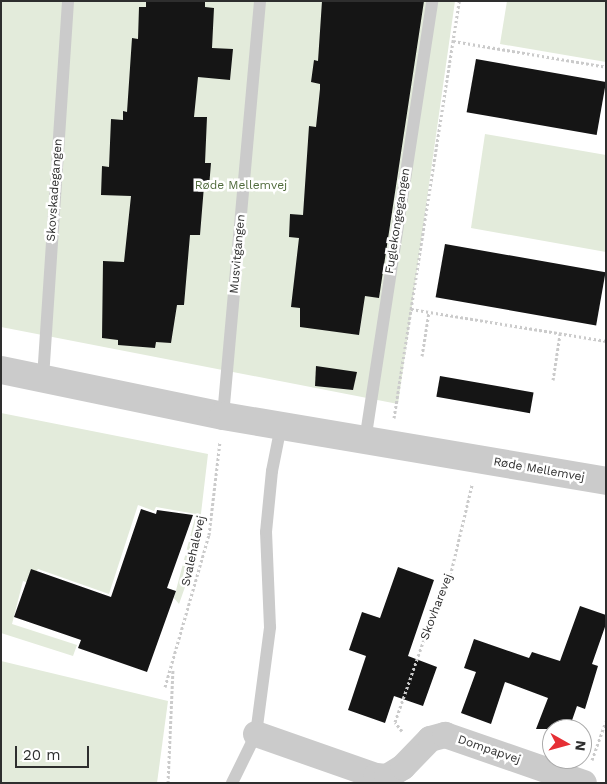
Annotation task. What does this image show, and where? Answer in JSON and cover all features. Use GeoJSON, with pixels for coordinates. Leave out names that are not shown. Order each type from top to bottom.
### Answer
{"type":"FeatureCollection","features":[{"type":"Feature","properties":{"kind":"street","name":"Røde Mellemvej"},"geometry":{"type":"LineString","coordinates":[[1,370],[224,416],[606,481]]}},
{"type":"Feature","properties":{"kind":"street","name":"Dompapvej"},"geometry":{"type":"LineString","coordinates":[[256,734],[376,776],[387,777],[403,767],[430,739],[446,735],[587,774]]}},
{"type":"Feature","properties":{"kind":"lane","name":"Skovskadegangen"},"geometry":{"type":"LineString","coordinates":[[43,378],[68,1]]}},
{"type":"Feature","properties":{"kind":"lane","name":"Musvitgangen"},"geometry":{"type":"LineString","coordinates":[[224,416],[260,1]]}},
{"type":"Feature","properties":{"kind":"lane","name":"Fuglekongegangen"},"geometry":{"type":"LineString","coordinates":[[377,443],[432,1]]}},
{"type":"Feature","properties":{"kind":"lane"},"geometry":{"type":"LineString","coordinates":[[232,783],[256,734],[270,627],[266,532],[272,471],[281,426]]}},
{"type":"Feature","properties":{"kind":"path"},"geometry":{"type":"LineString","coordinates":[[377,443],[411,309],[459,1]]}},
{"type":"Feature","properties":{"kind":"path"},"geometry":{"type":"LineString","coordinates":[[453,40],[606,67]]}},
{"type":"Feature","properties":{"kind":"path"},"geometry":{"type":"LineString","coordinates":[[411,309],[606,341]]}},
{"type":"Feature","properties":{"kind":"path"},"geometry":{"type":"LineString","coordinates":[[422,356],[429,312]]}},
{"type":"Feature","properties":{"kind":"path"},"geometry":{"type":"LineString","coordinates":[[553,380],[560,334]]}},
{"type":"Feature","properties":{"kind":"path","name":"Svalehalevej"},"geometry":{"type":"LineString","coordinates":[[165,687],[209,535],[224,416]]}},
{"type":"Feature","properties":{"kind":"path","name":"Skovharevej"},"geometry":{"type":"LineString","coordinates":[[395,722],[437,602],[448,585],[477,460]]}},
{"type":"Feature","properties":{"kind":"path"},"geometry":{"type":"LineString","coordinates":[[168,783],[173,664]]}},
{"type":"Feature","properties":{"kind":"path"},"geometry":{"type":"LineString","coordinates":[[587,774],[606,720]]}},
{"type":"Feature","properties":{"kind":"green space","name":"Røde Mellemvej"},"geometry":{"type":"Polygon","coordinates":[[[1,1],[455,1],[398,404],[1,327],[1,1]]]}},
{"type":"Feature","properties":{"kind":"green space"},"geometry":{"type":"Polygon","coordinates":[[[507,1],[606,1],[606,62],[500,44],[507,1]]]}},
{"type":"Feature","properties":{"kind":"green space"},"geometry":{"type":"Polygon","coordinates":[[[485,134],[606,155],[606,252],[471,228],[485,134]]]}},
{"type":"Feature","properties":{"kind":"green space"},"geometry":{"type":"Polygon","coordinates":[[[1,413],[208,454],[196,556],[179,604],[174,598],[196,514],[156,507],[154,511],[138,505],[109,594],[38,569],[29,583],[23,581],[12,624],[77,645],[73,656],[1,633],[1,413]]]}},
{"type":"Feature","properties":{"kind":"green space"},"geometry":{"type":"Polygon","coordinates":[[[1,661],[168,701],[157,783],[1,783],[1,661]]]}},
{"type":"Feature","properties":{"kind":"building"},"geometry":{"type":"Polygon","coordinates":[[[146,1],[205,1],[205,7],[214,8],[212,48],[233,49],[230,80],[198,77],[194,117],[207,117],[205,163],[211,163],[209,187],[204,186],[200,235],[190,235],[184,305],[177,305],[171,343],[156,342],[155,348],[118,345],[118,340],[102,338],[103,261],[124,262],[131,196],[101,195],[102,166],[109,167],[111,119],[123,120],[123,111],[127,112],[132,38],[138,39],[139,7],[146,7],[146,1]]]}},
{"type":"Feature","properties":{"kind":"building"},"geometry":{"type":"Polygon","coordinates":[[[322,1],[424,1],[379,298],[365,296],[359,335],[300,327],[300,308],[291,307],[299,238],[289,237],[290,214],[303,215],[309,126],[316,127],[320,89],[320,84],[311,82],[314,60],[318,61],[322,1]]]}},
{"type":"Feature","properties":{"kind":"building"},"geometry":{"type":"Polygon","coordinates":[[[476,59],[606,82],[597,135],[467,112],[476,59]]]}},
{"type":"Feature","properties":{"kind":"building"},"geometry":{"type":"Polygon","coordinates":[[[445,244],[606,272],[596,325],[436,297],[445,244]]]}},
{"type":"Feature","properties":{"kind":"building"},"geometry":{"type":"Polygon","coordinates":[[[316,366],[357,372],[353,390],[315,386],[316,366]]]}},
{"type":"Feature","properties":{"kind":"building"},"geometry":{"type":"Polygon","coordinates":[[[440,376],[534,392],[530,413],[436,397],[440,376]]]}},
{"type":"Feature","properties":{"kind":"building"},"geometry":{"type":"Polygon","coordinates":[[[141,509],[156,514],[157,510],[193,515],[167,588],[176,591],[147,672],[78,648],[81,640],[14,617],[31,569],[111,597],[141,509]]]}},
{"type":"Feature","properties":{"kind":"building"},"geometry":{"type":"Polygon","coordinates":[[[398,567],[434,580],[408,656],[437,667],[423,706],[394,696],[385,723],[348,710],[366,656],[349,650],[362,612],[380,618],[398,567]]]}},
{"type":"Feature","properties":{"kind":"building"},"geometry":{"type":"Polygon","coordinates":[[[580,606],[606,615],[606,624],[592,664],[598,666],[585,709],[577,706],[572,719],[542,719],[542,729],[536,729],[548,698],[505,682],[491,724],[461,713],[476,672],[464,668],[474,639],[529,658],[532,652],[560,661],[580,606]]]}}]}
